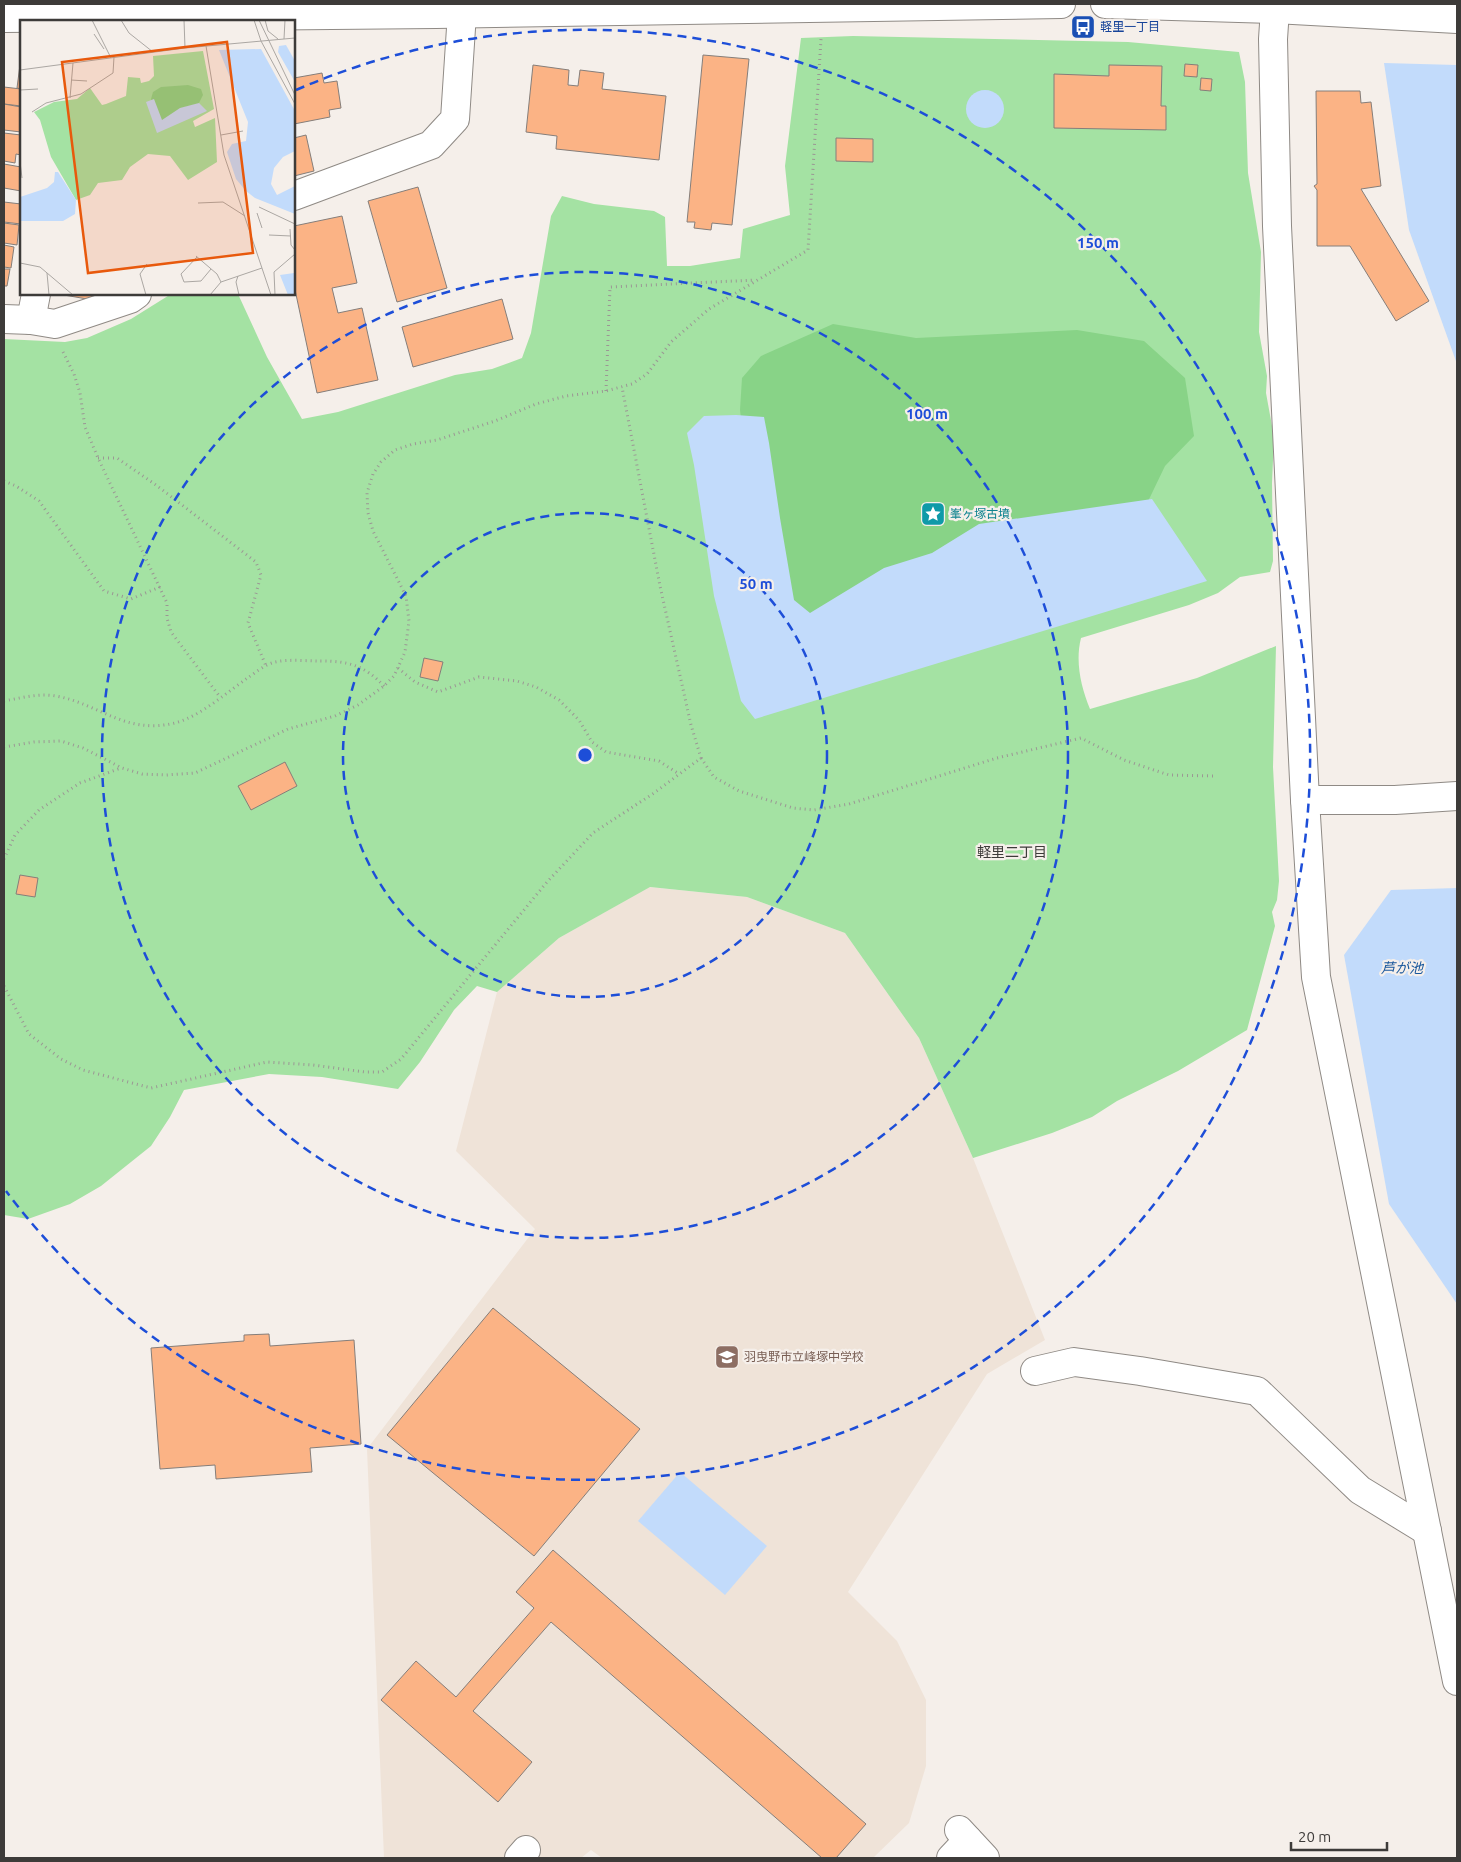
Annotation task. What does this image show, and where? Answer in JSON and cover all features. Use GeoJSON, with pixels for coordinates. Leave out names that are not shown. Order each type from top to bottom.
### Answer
{"type":"FeatureCollection","features":[{"type":"Feature","properties":{"kind":"street"},"geometry":{"type":"LineString","coordinates":[[4,18],[93,19],[440,9],[1061,4]]}},
{"type":"Feature","properties":{"kind":"street"},"geometry":{"type":"LineString","coordinates":[[1105,4],[1276,9],[1457,19]]}},
{"type":"Feature","properties":{"kind":"street"},"geometry":{"type":"LineString","coordinates":[[295,196],[432,145],[455,119],[440,9]]}},
{"type":"Feature","properties":{"kind":"street"},"geometry":{"type":"LineString","coordinates":[[1276,9],[1274,39],[1277,226],[1305,800],[1316,977],[1427,1531],[1447,1580],[1457,1681]]}},
{"type":"Feature","properties":{"kind":"street"},"geometry":{"type":"LineString","coordinates":[[31,320],[36,295]]}},
{"type":"Feature","properties":{"kind":"street"},"geometry":{"type":"LineString","coordinates":[[4,319],[31,320],[55,324],[130,299],[136,295]]}},
{"type":"Feature","properties":{"kind":"street"},"geometry":{"type":"LineString","coordinates":[[1305,800],[1395,800],[1457,796]]}},
{"type":"Feature","properties":{"kind":"street"},"geometry":{"type":"LineString","coordinates":[[1035,1371],[1074,1362],[1257,1391],[1360,1490],[1427,1531]]}},
{"type":"Feature","properties":{"kind":"path"},"geometry":{"type":"LineString","coordinates":[[4,747],[34,742],[61,741],[83,748],[122,768],[142,774],[195,773],[288,729],[336,716],[358,705],[384,686],[394,676],[398,668],[404,652],[409,621],[406,596],[373,531],[368,513],[367,493],[373,474],[381,462],[395,450],[413,444],[437,440],[495,421],[536,404],[566,396],[606,391],[632,384],[647,374],[671,342],[709,310],[808,250],[822,31]]}},
{"type":"Feature","properties":{"kind":"path"},"geometry":{"type":"LineString","coordinates":[[606,391],[610,287],[756,280]]}},
{"type":"Feature","properties":{"kind":"path"},"geometry":{"type":"LineString","coordinates":[[60,344],[80,392],[85,427],[167,603],[167,618],[171,632],[220,698]]}},
{"type":"Feature","properties":{"kind":"path"},"geometry":{"type":"LineString","coordinates":[[622,387],[660,586],[691,725],[701,758],[714,777],[739,791],[793,808],[814,810],[848,804],[997,758],[1081,738],[1124,760],[1169,775],[1214,776]]}},
{"type":"Feature","properties":{"kind":"path"},"geometry":{"type":"LineString","coordinates":[[98,458],[117,458],[156,485],[256,562],[261,575],[248,623],[266,666]]}},
{"type":"Feature","properties":{"kind":"path"},"geometry":{"type":"LineString","coordinates":[[4,481],[16,486],[39,501],[104,592],[131,598],[160,586]]}},
{"type":"Feature","properties":{"kind":"path"},"geometry":{"type":"LineString","coordinates":[[4,701],[36,694],[54,696],[69,699],[125,723],[149,726],[174,723],[190,718],[273,662],[329,661],[353,663],[376,677],[384,686]]}},
{"type":"Feature","properties":{"kind":"path"},"geometry":{"type":"LineString","coordinates":[[398,668],[415,682],[438,692],[479,678],[517,680],[536,687],[559,700],[579,720],[592,742],[606,752],[659,761],[679,774]]}},
{"type":"Feature","properties":{"kind":"path"},"geometry":{"type":"LineString","coordinates":[[4,986],[29,1034],[61,1059],[83,1070],[151,1088],[267,1062],[382,1072],[400,1059],[509,927],[593,833],[654,793],[701,758]]}},
{"type":"Feature","properties":{"kind":"path"},"geometry":{"type":"LineString","coordinates":[[4,859],[15,835],[40,810],[80,783],[122,768]]}},
{"type":"Feature","properties":{"kind":"shaded area","name":"羽曳野市立峰塚中学校"},"geometry":{"type":"Polygon","coordinates":[[[649,887],[747,897],[845,933],[919,1038],[973,1158],[1045,1340],[987,1374],[848,1592],[897,1641],[926,1700],[926,1766],[909,1823],[873,1858],[602,1858],[591,1850],[581,1858],[384,1858],[367,1449],[535,1229],[456,1151],[497,992],[559,938],[649,887]]]}},
{"type":"Feature","properties":{"kind":"green space"},"geometry":{"type":"Polygon","coordinates":[[[853,36],[1128,42],[1239,52],[1245,82],[1248,173],[1261,252],[1259,332],[1267,376],[1266,393],[1274,437],[1272,483],[1273,561],[1270,572],[1240,577],[1218,593],[1189,605],[1081,638],[1079,665],[1084,692],[1090,709],[1197,678],[1276,646],[1273,767],[1279,881],[1277,900],[1272,912],[1275,926],[1247,1030],[1178,1071],[1117,1101],[1092,1117],[1052,1133],[973,1158],[919,1038],[845,933],[747,897],[650,887],[559,938],[497,992],[477,986],[454,1010],[420,1062],[398,1089],[322,1077],[269,1074],[184,1090],[170,1117],[151,1146],[101,1186],[70,1204],[28,1219],[4,1215],[4,339],[65,342],[87,338],[131,319],[169,295],[238,295],[267,357],[302,419],[338,412],[455,375],[492,369],[522,358],[531,333],[551,216],[562,196],[594,204],[654,211],[665,217],[667,266],[690,266],[740,258],[743,229],[790,215],[785,166],[801,38],[853,36]]]}},
{"type":"Feature","properties":{"kind":"green space"},"geometry":{"type":"Polygon","coordinates":[[[833,324],[916,338],[1077,330],[1144,341],[1185,378],[1194,436],[1165,466],[1140,518],[768,636],[740,410],[742,378],[761,356],[833,324]]]}},
{"type":"Feature","properties":{"kind":"water"},"geometry":{"type":"Polygon","coordinates":[[[1384,63],[1457,65],[1457,364],[1409,230],[1384,63]]]}},
{"type":"Feature","properties":{"kind":"water"},"geometry":{"type":"Polygon","coordinates":[[[985,90],[998,96],[1004,109],[998,122],[985,128],[972,122],[966,109],[972,96],[985,90]]]}},
{"type":"Feature","properties":{"kind":"water"},"geometry":{"type":"Polygon","coordinates":[[[736,415],[764,417],[794,600],[810,613],[884,568],[932,553],[979,524],[1152,499],[1207,581],[755,719],[741,701],[714,596],[694,465],[687,433],[704,416],[736,415]]]}},
{"type":"Feature","properties":{"kind":"water","name":"芦が池"},"geometry":{"type":"Polygon","coordinates":[[[1457,888],[1457,1304],[1389,1204],[1344,955],[1391,890],[1457,888]]]}},
{"type":"Feature","properties":{"kind":"water"},"geometry":{"type":"Polygon","coordinates":[[[680,1472],[767,1546],[725,1595],[638,1521],[680,1472]]]}},
{"type":"Feature","properties":{"kind":"building"},"geometry":{"type":"Polygon","coordinates":[[[703,55],[749,59],[732,225],[712,223],[711,230],[694,228],[695,222],[687,222],[703,55]]]}},
{"type":"Feature","properties":{"kind":"building"},"geometry":{"type":"Polygon","coordinates":[[[1185,64],[1198,65],[1197,77],[1184,76],[1185,64]]]}},
{"type":"Feature","properties":{"kind":"building"},"geometry":{"type":"Polygon","coordinates":[[[20,65],[20,89],[17,88],[20,65]]]}},
{"type":"Feature","properties":{"kind":"building"},"geometry":{"type":"Polygon","coordinates":[[[533,65],[569,70],[568,85],[578,86],[580,70],[604,73],[602,89],[666,96],[659,160],[556,149],[557,136],[526,132],[533,65]]]}},
{"type":"Feature","properties":{"kind":"building"},"geometry":{"type":"Polygon","coordinates":[[[1109,65],[1162,66],[1161,106],[1166,106],[1166,130],[1054,128],[1054,74],[1109,76],[1109,65]]]}},
{"type":"Feature","properties":{"kind":"building"},"geometry":{"type":"Polygon","coordinates":[[[322,73],[324,83],[337,81],[341,108],[329,110],[330,117],[295,124],[295,78],[322,73]]]}},
{"type":"Feature","properties":{"kind":"building"},"geometry":{"type":"Polygon","coordinates":[[[1201,78],[1212,79],[1211,91],[1200,90],[1201,78]]]}},
{"type":"Feature","properties":{"kind":"building"},"geometry":{"type":"Polygon","coordinates":[[[4,87],[20,89],[20,106],[4,104],[4,87]]]}},
{"type":"Feature","properties":{"kind":"building"},"geometry":{"type":"Polygon","coordinates":[[[1316,91],[1360,91],[1361,103],[1371,102],[1381,186],[1361,189],[1429,301],[1396,321],[1350,246],[1317,246],[1317,190],[1314,186],[1317,184],[1316,91]]]}},
{"type":"Feature","properties":{"kind":"building"},"geometry":{"type":"Polygon","coordinates":[[[4,104],[20,107],[20,132],[4,130],[4,104]]]}},
{"type":"Feature","properties":{"kind":"building"},"geometry":{"type":"Polygon","coordinates":[[[4,133],[20,135],[20,155],[16,154],[15,163],[4,161],[4,133]]]}},
{"type":"Feature","properties":{"kind":"building"},"geometry":{"type":"Polygon","coordinates":[[[306,135],[314,171],[295,176],[295,138],[306,135]]]}},
{"type":"Feature","properties":{"kind":"building"},"geometry":{"type":"Polygon","coordinates":[[[836,138],[873,139],[873,162],[836,161],[836,138]]]}},
{"type":"Feature","properties":{"kind":"building"},"geometry":{"type":"Polygon","coordinates":[[[4,164],[20,167],[20,191],[4,188],[4,164]]]}},
{"type":"Feature","properties":{"kind":"building"},"geometry":{"type":"Polygon","coordinates":[[[418,187],[447,288],[397,302],[368,201],[418,187]]]}},
{"type":"Feature","properties":{"kind":"building"},"geometry":{"type":"Polygon","coordinates":[[[4,202],[20,204],[20,224],[4,222],[4,202]]]}},
{"type":"Feature","properties":{"kind":"building"},"geometry":{"type":"Polygon","coordinates":[[[342,216],[357,283],[332,288],[338,313],[362,308],[378,380],[317,393],[295,290],[295,226],[342,216]]]}},
{"type":"Feature","properties":{"kind":"building"},"geometry":{"type":"Polygon","coordinates":[[[4,223],[19,225],[17,245],[4,243],[4,223]]]}},
{"type":"Feature","properties":{"kind":"building"},"geometry":{"type":"Polygon","coordinates":[[[4,245],[14,247],[11,268],[4,267],[4,245]]]}},
{"type":"Feature","properties":{"kind":"building"},"geometry":{"type":"Polygon","coordinates":[[[4,269],[10,269],[7,286],[4,286],[4,269]]]}},
{"type":"Feature","properties":{"kind":"building"},"geometry":{"type":"Polygon","coordinates":[[[64,295],[94,295],[93,300],[64,295]]]}},
{"type":"Feature","properties":{"kind":"building"},"geometry":{"type":"Polygon","coordinates":[[[502,299],[513,339],[413,367],[402,327],[502,299]]]}},
{"type":"Feature","properties":{"kind":"building"},"geometry":{"type":"Polygon","coordinates":[[[424,658],[443,662],[438,681],[420,677],[424,658]]]}},
{"type":"Feature","properties":{"kind":"building"},"geometry":{"type":"Polygon","coordinates":[[[285,762],[297,786],[251,810],[238,786],[285,762]]]}},
{"type":"Feature","properties":{"kind":"building"},"geometry":{"type":"Polygon","coordinates":[[[20,875],[38,878],[35,897],[16,894],[20,875]]]}},
{"type":"Feature","properties":{"kind":"building"},"geometry":{"type":"Polygon","coordinates":[[[493,1308],[640,1429],[534,1556],[387,1435],[493,1308]]]}},
{"type":"Feature","properties":{"kind":"building"},"geometry":{"type":"Polygon","coordinates":[[[269,1334],[270,1346],[354,1340],[361,1444],[310,1448],[312,1472],[216,1479],[215,1465],[160,1469],[151,1348],[244,1341],[244,1335],[269,1334]]]}},
{"type":"Feature","properties":{"kind":"building"},"geometry":{"type":"Polygon","coordinates":[[[553,1550],[866,1824],[836,1858],[822,1858],[551,1622],[473,1711],[532,1762],[498,1802],[381,1700],[416,1661],[456,1697],[534,1608],[516,1592],[553,1550]]]}},
{"type":"Feature","properties":{"kind":"place","name":"軽里一丁目"},"geometry":{"type":"Point","coordinates":[1083,27]}},
{"type":"Feature","properties":{"kind":"place","name":"峯ヶ塚古墳"},"geometry":{"type":"Point","coordinates":[933,514]}},
{"type":"Feature","properties":{"kind":"place","name":"羽曳野市立峰塚中学校"},"geometry":{"type":"Point","coordinates":[727,1357]}},
{"type":"Feature","properties":{"kind":"district","name":"軽里二丁目"},"geometry":{"type":"Point","coordinates":[1012,852]}}]}
